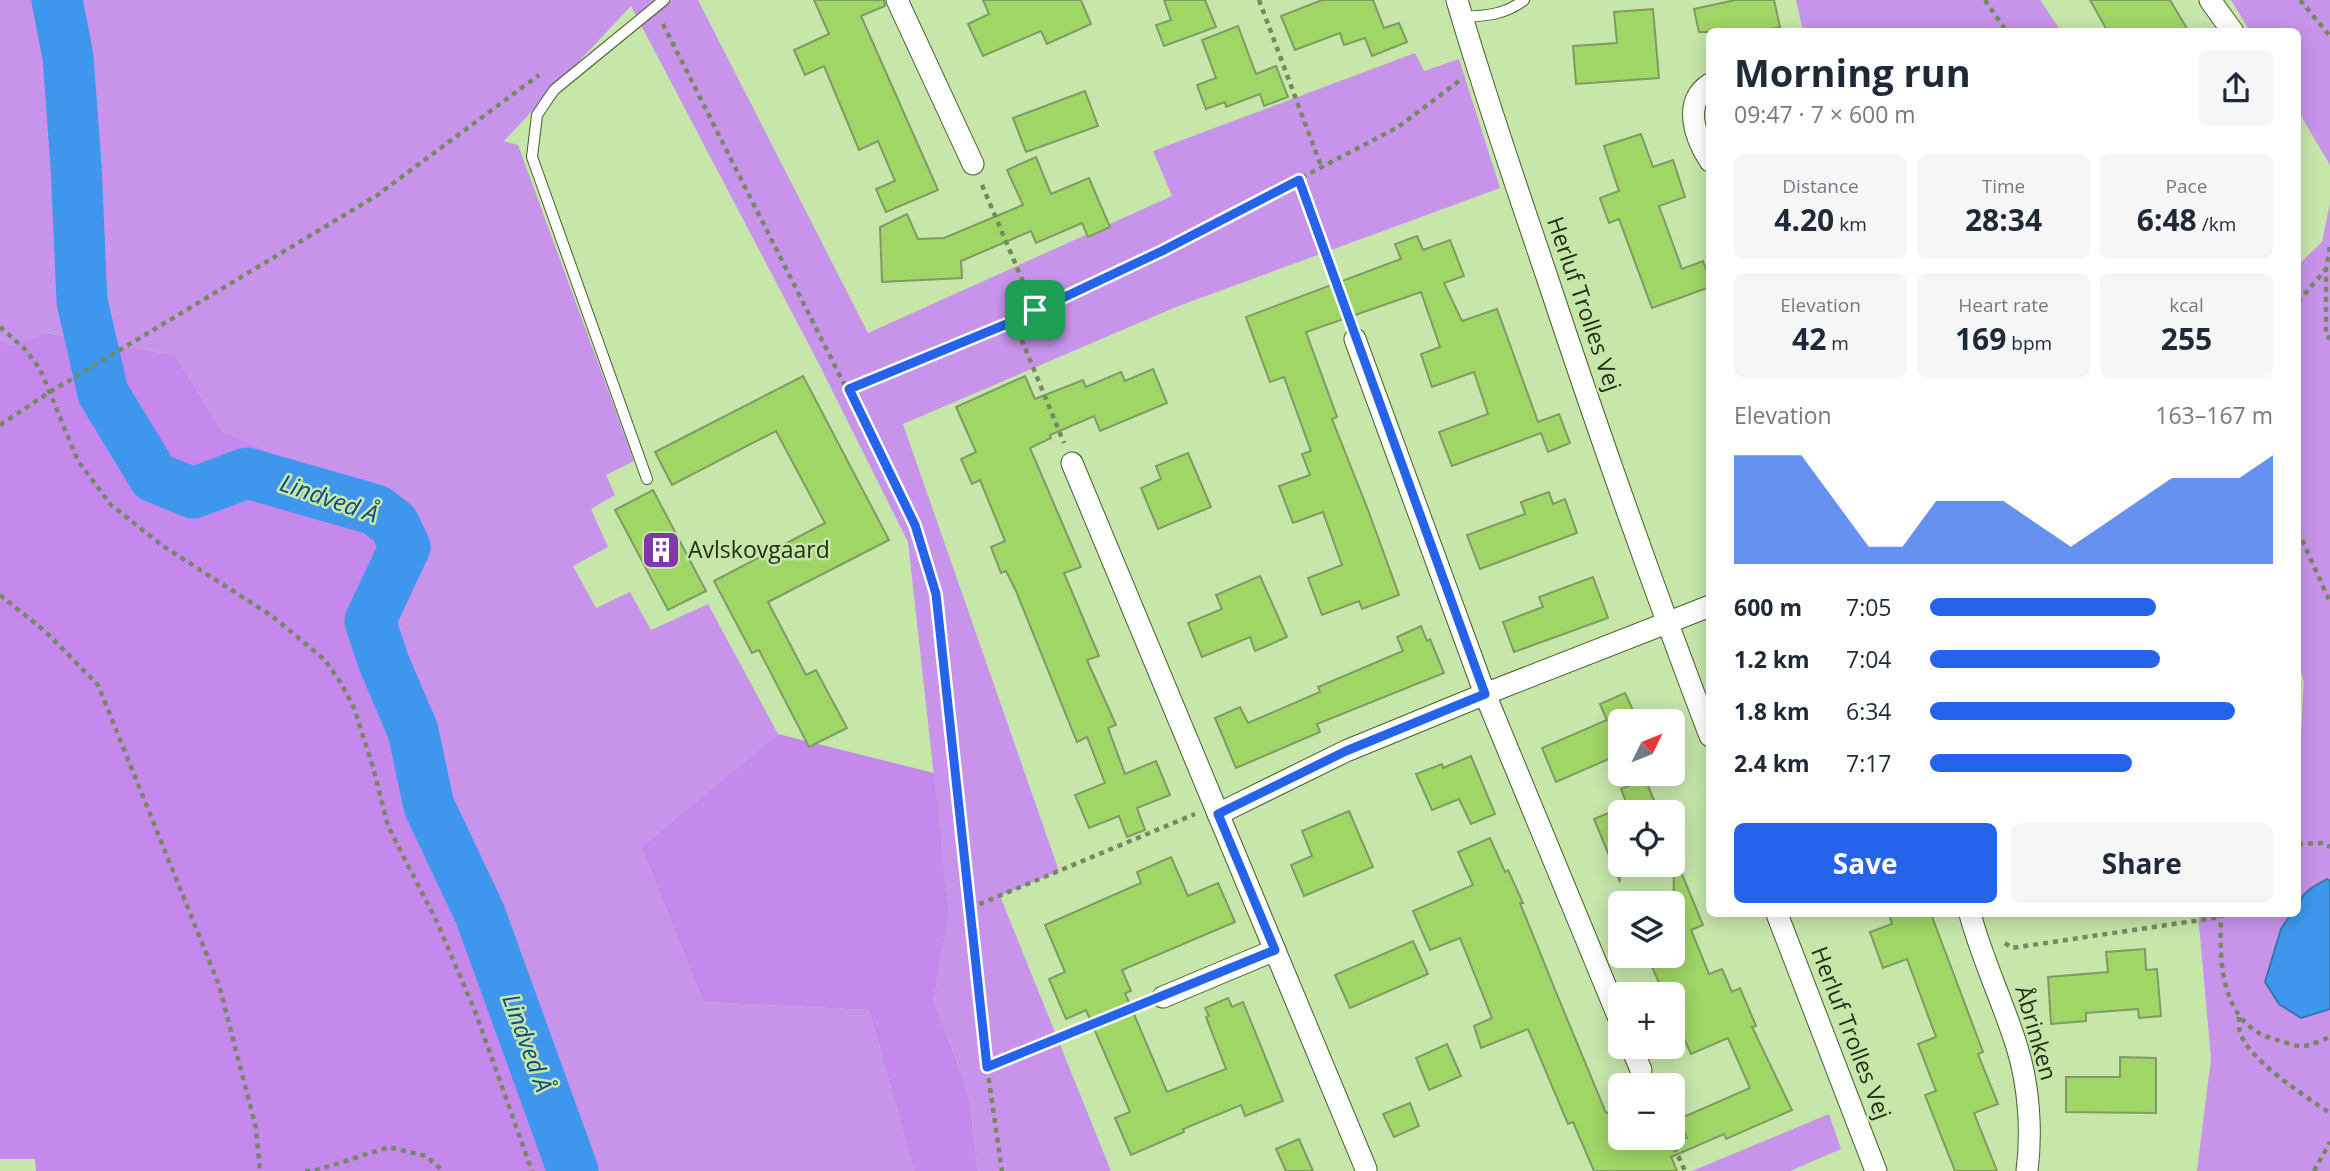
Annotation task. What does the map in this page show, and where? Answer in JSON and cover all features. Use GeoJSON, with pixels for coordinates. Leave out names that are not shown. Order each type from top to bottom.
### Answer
{"type":"FeatureCollection","features":[{"type":"Feature","properties":{"kind":"street"},"geometry":{"type":"LineString","coordinates":[[897,0],[973,164]]}},
{"type":"Feature","properties":{"kind":"street"},"geometry":{"type":"LineString","coordinates":[[2210,0],[2229,28]]}},
{"type":"Feature","properties":{"kind":"street","name":"Herluf Trolles Vej"},"geometry":{"type":"LineString","coordinates":[[1459,9],[1476,68],[1574,358],[1706,725]]}},
{"type":"Feature","properties":{"kind":"street"},"geometry":{"type":"LineString","coordinates":[[1706,86],[1695,101],[1693,117],[1706,154]]}},
{"type":"Feature","properties":{"kind":"street"},"geometry":{"type":"LineString","coordinates":[[1355,339],[1485,694],[1608,992]]}},
{"type":"Feature","properties":{"kind":"street"},"geometry":{"type":"LineString","coordinates":[[1072,463],[1366,1169]]}},
{"type":"Feature","properties":{"kind":"street"},"geometry":{"type":"LineString","coordinates":[[1218,814],[1346,751],[1706,607]]}},
{"type":"Feature","properties":{"kind":"street","name":"Herluf Trolles Vej"},"geometry":{"type":"LineString","coordinates":[[1778,917],[1875,1171]]}},
{"type":"Feature","properties":{"kind":"street","name":"Åbrinken"},"geometry":{"type":"LineString","coordinates":[[1971,917],[2018,1049],[2025,1080],[2029,1120],[2027,1171]]}},
{"type":"Feature","properties":{"kind":"street"},"geometry":{"type":"LineString","coordinates":[[1163,997],[1275,950]]}},
{"type":"Feature","properties":{"kind":"street"},"geometry":{"type":"LineString","coordinates":[[1636,1059],[1641,1070]]}},
{"type":"Feature","properties":{"kind":"lane"},"geometry":{"type":"LineString","coordinates":[[647,479],[532,157],[537,115],[554,90],[664,0]]}},
{"type":"Feature","properties":{"kind":"lane"},"geometry":{"type":"LineString","coordinates":[[1459,9],[1490,15],[1512,9],[1524,0]]}},
{"type":"Feature","properties":{"kind":"path"},"geometry":{"type":"LineString","coordinates":[[1259,0],[1321,166]]}},
{"type":"Feature","properties":{"kind":"path"},"geometry":{"type":"LineString","coordinates":[[1985,0],[2004,28]]}},
{"type":"Feature","properties":{"kind":"path"},"geometry":{"type":"LineString","coordinates":[[2300,0],[2330,36]]}},
{"type":"Feature","properties":{"kind":"path"},"geometry":{"type":"LineString","coordinates":[[656,9],[915,525],[936,594],[987,1067],[1002,1171]]}},
{"type":"Feature","properties":{"kind":"path"},"geometry":{"type":"LineString","coordinates":[[849,389],[1014,321],[1162,251],[1398,127],[1476,68]]}},
{"type":"Feature","properties":{"kind":"path"},"geometry":{"type":"LineString","coordinates":[[0,425],[109,356],[376,196],[541,73]]}},
{"type":"Feature","properties":{"kind":"path"},"geometry":{"type":"LineString","coordinates":[[973,164],[1035,310]]}},
{"type":"Feature","properties":{"kind":"path"},"geometry":{"type":"LineString","coordinates":[[1299,180],[1355,339]]}},
{"type":"Feature","properties":{"kind":"path"},"geometry":{"type":"LineString","coordinates":[[2330,247],[2326,270],[2326,335],[2330,340]]}},
{"type":"Feature","properties":{"kind":"path"},"geometry":{"type":"LineString","coordinates":[[2301,299],[2326,270]]}},
{"type":"Feature","properties":{"kind":"path"},"geometry":{"type":"LineString","coordinates":[[1014,321],[1072,463]]}},
{"type":"Feature","properties":{"kind":"path"},"geometry":{"type":"LineString","coordinates":[[0,327],[24,348],[40,369],[78,461],[111,505],[163,546],[272,616],[324,659],[341,682],[355,708],[388,826],[437,922],[475,1011],[532,1171]]}},
{"type":"Feature","properties":{"kind":"path"},"geometry":{"type":"LineString","coordinates":[[2301,538],[2330,602]]}},
{"type":"Feature","properties":{"kind":"path"},"geometry":{"type":"LineString","coordinates":[[0,596],[46,632],[98,685],[219,985],[256,1128],[260,1171]]}},
{"type":"Feature","properties":{"kind":"path"},"geometry":{"type":"LineString","coordinates":[[970,908],[1202,811],[1218,814]]}},
{"type":"Feature","properties":{"kind":"path"},"geometry":{"type":"LineString","coordinates":[[2301,844],[2330,846]]}},
{"type":"Feature","properties":{"kind":"path"},"geometry":{"type":"LineString","coordinates":[[2001,939],[2011,948],[2208,917]]}},
{"type":"Feature","properties":{"kind":"path"},"geometry":{"type":"LineString","coordinates":[[2221,917],[2220,949],[2226,991],[2239,1017],[2240,1033],[2259,1058],[2287,1083],[2330,1113]]}},
{"type":"Feature","properties":{"kind":"path"},"geometry":{"type":"LineString","coordinates":[[987,1067],[1163,997]]}},
{"type":"Feature","properties":{"kind":"path"},"geometry":{"type":"LineString","coordinates":[[2239,1017],[2266,1037],[2302,1046],[2330,1037]]}},
{"type":"Feature","properties":{"kind":"path"},"geometry":{"type":"LineString","coordinates":[[2314,1171],[2330,1142]]}},
{"type":"Feature","properties":{"kind":"path"},"geometry":{"type":"LineString","coordinates":[[305,1171],[314,1171],[389,1147],[426,1156],[443,1171]]}},
{"type":"Feature","properties":{"kind":"path"},"geometry":{"type":"LineString","coordinates":[[1675,1150],[1685,1171]]}},
{"type":"Feature","properties":{"kind":"shaded area"},"geometry":{"type":"Polygon","coordinates":[[[0,0],[698,0],[868,333],[1172,196],[1153,151],[1415,53],[1424,71],[1459,59],[1500,188],[1176,307],[903,424],[1059,871],[1000,896],[1111,1171],[978,1171],[969,1095],[934,999],[949,912],[908,542],[819,364],[631,6],[504,141],[518,145],[634,461],[606,475],[615,495],[591,509],[608,547],[573,566],[596,608],[630,592],[651,630],[708,604],[778,734],[641,847],[703,1002],[869,1010],[914,1171],[593,1171],[485,897],[391,625],[433,549],[413,513],[222,431],[175,355],[46,333],[11,346],[0,340],[0,0]]]}},
{"type":"Feature","properties":{"kind":"shaded area"},"geometry":{"type":"Polygon","coordinates":[[[1796,0],[2040,0],[2059,28],[1802,28],[1796,0]]]}},
{"type":"Feature","properties":{"kind":"shaded area"},"geometry":{"type":"Polygon","coordinates":[[[2231,0],[2330,0],[2330,165],[2301,116],[2301,28],[2248,28],[2231,0]]]}},
{"type":"Feature","properties":{"kind":"shaded area"},"geometry":{"type":"Polygon","coordinates":[[[2330,203],[2330,1171],[2197,1171],[2211,1058],[2198,917],[2301,917],[2301,734],[2304,681],[2301,672],[2301,262],[2322,242],[2330,203]]]}},
{"type":"Feature","properties":{"kind":"shaded area"},"geometry":{"type":"Polygon","coordinates":[[[46,333],[175,355],[222,431],[413,513],[433,549],[391,625],[485,897],[593,1171],[36,1171],[35,1159],[0,1159],[0,340],[11,346],[46,333]]]}},
{"type":"Feature","properties":{"kind":"shaded area"},"geometry":{"type":"Polygon","coordinates":[[[778,734],[934,773],[949,912],[934,999],[969,1095],[978,1171],[914,1171],[869,1010],[703,1002],[641,847],[778,734]]]}},
{"type":"Feature","properties":{"kind":"shaded area"},"geometry":{"type":"Polygon","coordinates":[[[1829,1114],[1841,1149],[1790,1171],[1692,1171],[1829,1114]]]}},
{"type":"Feature","properties":{"kind":"water"},"geometry":{"type":"Polygon","coordinates":[[[2327,879],[2330,881],[2330,1009],[2301,1018],[2279,1004],[2265,982],[2281,929],[2289,917],[2301,917],[2301,899],[2327,879]]]}},
{"type":"Feature","properties":{"kind":"building"},"geometry":{"type":"Polygon","coordinates":[[[814,0],[884,0],[885,6],[861,16],[938,190],[886,212],[876,189],[895,181],[878,141],[859,150],[824,66],[805,75],[794,50],[829,34],[814,0]]]}},
{"type":"Feature","properties":{"kind":"building"},"geometry":{"type":"Polygon","coordinates":[[[983,0],[1081,0],[1091,24],[1047,44],[1041,31],[983,56],[968,24],[989,14],[983,0]]]}},
{"type":"Feature","properties":{"kind":"building"},"geometry":{"type":"Polygon","coordinates":[[[1164,0],[1205,0],[1216,27],[1164,46],[1156,25],[1171,20],[1164,0]]]}},
{"type":"Feature","properties":{"kind":"building"},"geometry":{"type":"Polygon","coordinates":[[[1322,0],[1373,0],[1384,28],[1399,23],[1407,42],[1372,56],[1365,38],[1344,45],[1340,33],[1295,50],[1281,16],[1322,0]]]}},
{"type":"Feature","properties":{"kind":"building"},"geometry":{"type":"Polygon","coordinates":[[[1735,0],[1774,0],[1780,27],[1706,28],[1706,32],[1699,32],[1694,9],[1735,0]]]}},
{"type":"Feature","properties":{"kind":"building"},"geometry":{"type":"Polygon","coordinates":[[[2090,0],[2170,0],[2187,28],[2106,28],[2090,0]]]}},
{"type":"Feature","properties":{"kind":"building"},"geometry":{"type":"Polygon","coordinates":[[[1653,9],[1659,78],[1576,84],[1573,46],[1617,43],[1614,12],[1653,9]]]}},
{"type":"Feature","properties":{"kind":"building"},"geometry":{"type":"Polygon","coordinates":[[[1238,26],[1256,74],[1276,66],[1288,97],[1264,106],[1260,94],[1226,107],[1225,102],[1206,109],[1197,85],[1216,78],[1202,40],[1238,26]]]}},
{"type":"Feature","properties":{"kind":"building"},"geometry":{"type":"Polygon","coordinates":[[[1085,91],[1098,126],[1026,152],[1013,118],[1085,91]]]}},
{"type":"Feature","properties":{"kind":"building"},"geometry":{"type":"Polygon","coordinates":[[[1641,134],[1653,167],[1673,160],[1685,197],[1659,206],[1682,269],[1703,261],[1706,288],[1652,308],[1619,219],[1609,223],[1600,198],[1619,191],[1604,146],[1641,134]]]}},
{"type":"Feature","properties":{"kind":"building"},"geometry":{"type":"Polygon","coordinates":[[[1036,157],[1051,194],[1089,178],[1110,227],[1088,237],[1082,223],[1036,243],[1031,231],[961,261],[962,278],[882,282],[880,227],[907,214],[918,239],[944,238],[1023,205],[1007,170],[1036,157]]]}},
{"type":"Feature","properties":{"kind":"building"},"geometry":{"type":"Polygon","coordinates":[[[1417,236],[1423,250],[1450,240],[1464,276],[1444,283],[1462,321],[1497,309],[1538,422],[1559,414],[1570,443],[1548,452],[1541,433],[1452,466],[1439,432],[1488,414],[1474,372],[1432,387],[1421,354],[1440,347],[1421,292],[1306,332],[1337,417],[1332,419],[1399,595],[1362,609],[1359,601],[1322,615],[1308,578],[1342,565],[1323,512],[1293,523],[1279,486],[1310,475],[1302,454],[1311,451],[1284,377],[1270,382],[1246,317],[1401,259],[1395,244],[1417,236]]]}},
{"type":"Feature","properties":{"kind":"building"},"geometry":{"type":"Polygon","coordinates":[[[1153,369],[1167,403],[1100,431],[1094,416],[1050,435],[1051,438],[1030,448],[1081,567],[1064,573],[1099,656],[1087,660],[1116,725],[1108,728],[1125,774],[1156,761],[1170,795],[1137,808],[1145,830],[1127,837],[1119,816],[1089,828],[1075,795],[1105,783],[1087,737],[1077,742],[1016,591],[1006,571],[1001,573],[991,547],[1005,541],[980,480],[972,484],[961,459],[976,452],[956,407],[1025,376],[1035,399],[1083,380],[1086,387],[1121,372],[1125,381],[1153,369]]]}},
{"type":"Feature","properties":{"kind":"building"},"geometry":{"type":"Polygon","coordinates":[[[803,376],[889,540],[768,602],[806,675],[816,670],[847,728],[809,747],[759,650],[752,653],[714,581],[825,523],[776,431],[672,485],[655,452],[803,376]]]}},
{"type":"Feature","properties":{"kind":"building"},"geometry":{"type":"Polygon","coordinates":[[[1188,453],[1211,507],[1158,529],[1141,488],[1161,479],[1156,466],[1188,453]]]}},
{"type":"Feature","properties":{"kind":"building","name":"Avlskovgaard"},"geometry":{"type":"Polygon","coordinates":[[[653,490],[706,591],[668,610],[615,510],[653,490]]]}},
{"type":"Feature","properties":{"kind":"building"},"geometry":{"type":"Polygon","coordinates":[[[1549,492],[1553,504],[1565,499],[1577,533],[1480,569],[1467,535],[1525,514],[1521,502],[1549,492]]]}},
{"type":"Feature","properties":{"kind":"building"},"geometry":{"type":"Polygon","coordinates":[[[1260,576],[1287,637],[1255,651],[1250,637],[1202,657],[1188,623],[1222,609],[1216,595],[1260,576]]]}},
{"type":"Feature","properties":{"kind":"building"},"geometry":{"type":"Polygon","coordinates":[[[1593,577],[1608,618],[1514,652],[1503,622],[1543,607],[1539,597],[1593,577]]]}},
{"type":"Feature","properties":{"kind":"building"},"geometry":{"type":"Polygon","coordinates":[[[1421,626],[1427,641],[1430,639],[1444,673],[1317,724],[1320,732],[1236,768],[1215,718],[1240,707],[1248,723],[1320,692],[1318,687],[1403,651],[1397,637],[1421,626]]]}},
{"type":"Feature","properties":{"kind":"building"},"geometry":{"type":"Polygon","coordinates":[[[1625,693],[1632,709],[1608,709],[1608,759],[1556,782],[1542,748],[1607,720],[1600,704],[1625,693]]]}},
{"type":"Feature","properties":{"kind":"building"},"geometry":{"type":"Polygon","coordinates":[[[1471,756],[1495,814],[1471,824],[1459,799],[1432,810],[1416,774],[1442,764],[1443,768],[1471,756]]]}},
{"type":"Feature","properties":{"kind":"building"},"geometry":{"type":"Polygon","coordinates":[[[1628,786],[1648,786],[1654,800],[1625,800],[1621,789],[1628,786]]]}},
{"type":"Feature","properties":{"kind":"building"},"geometry":{"type":"Polygon","coordinates":[[[1349,811],[1373,867],[1304,896],[1291,865],[1312,856],[1302,831],[1349,811]]]}},
{"type":"Feature","properties":{"kind":"building"},"geometry":{"type":"Polygon","coordinates":[[[1608,813],[1608,853],[1594,819],[1608,813]]]}},
{"type":"Feature","properties":{"kind":"building"},"geometry":{"type":"Polygon","coordinates":[[[1490,838],[1505,872],[1508,870],[1606,1113],[1608,1112],[1608,1150],[1685,1150],[1685,1116],[1750,1088],[1728,1038],[1691,1054],[1685,1041],[1685,982],[1659,982],[1652,968],[1685,968],[1685,891],[1674,891],[1674,877],[1683,877],[1703,925],[1691,930],[1709,974],[1722,969],[1732,992],[1740,988],[1756,1026],[1752,1027],[1792,1110],[1726,1139],[1724,1134],[1671,1157],[1677,1171],[1594,1171],[1573,1122],[1568,1124],[1528,1029],[1481,1048],[1474,1026],[1492,1018],[1460,938],[1430,950],[1413,911],[1473,885],[1458,852],[1490,838]]]}},
{"type":"Feature","properties":{"kind":"building"},"geometry":{"type":"Polygon","coordinates":[[[1171,857],[1188,896],[1218,883],[1235,922],[1122,970],[1131,991],[1125,993],[1167,1092],[1226,1069],[1205,1008],[1228,998],[1232,1007],[1243,1002],[1283,1101],[1245,1116],[1241,1105],[1183,1129],[1184,1132],[1131,1155],[1115,1118],[1130,1112],[1086,1010],[1066,1019],[1049,979],[1065,972],[1045,925],[1141,883],[1137,872],[1171,857]]]}},
{"type":"Feature","properties":{"kind":"building"},"geometry":{"type":"Polygon","coordinates":[[[1890,917],[1932,917],[1983,1052],[1978,1054],[1998,1104],[1974,1113],[1997,1171],[1955,1171],[1925,1095],[1936,1091],[1918,1044],[1936,1037],[1907,959],[1883,968],[1870,932],[1892,924],[1890,917]]]}},
{"type":"Feature","properties":{"kind":"building"},"geometry":{"type":"Polygon","coordinates":[[[1413,941],[1428,974],[1350,1008],[1335,975],[1413,941]]]}},
{"type":"Feature","properties":{"kind":"building"},"geometry":{"type":"Polygon","coordinates":[[[2145,949],[2146,970],[2157,969],[2161,1016],[2139,1018],[2138,1009],[2086,1013],[2086,1021],[2051,1024],[2048,977],[2108,972],[2106,952],[2145,949]]]}},
{"type":"Feature","properties":{"kind":"building"},"geometry":{"type":"Polygon","coordinates":[[[1447,1044],[1461,1076],[1429,1090],[1416,1058],[1447,1044]]]}},
{"type":"Feature","properties":{"kind":"building"},"geometry":{"type":"Polygon","coordinates":[[[2120,1057],[2156,1058],[2156,1113],[2066,1112],[2066,1077],[2120,1077],[2120,1057]]]}},
{"type":"Feature","properties":{"kind":"building"},"geometry":{"type":"Polygon","coordinates":[[[1410,1103],[1419,1126],[1394,1137],[1383,1114],[1410,1103]]]}},
{"type":"Feature","properties":{"kind":"building"},"geometry":{"type":"Polygon","coordinates":[[[1299,1139],[1313,1171],[1286,1171],[1276,1149],[1299,1139]]]}},
{"type":"Feature","properties":{"kind":"waterway","name":"Lindved Å"},"geometry":{"type":"LineString","coordinates":[[57,0],[68,57],[82,301],[103,393],[154,477],[193,493],[247,473],[376,510],[394,524],[405,547],[370,621],[384,663],[413,731],[429,806],[480,914],[573,1171]]}},
{"type":"Feature","properties":{"kind":"place","name":"Avlskovgaard"},"geometry":{"type":"Point","coordinates":[661,550]}},
{"type":"Feature","properties":{"kind":"route"},"geometry":{"type":"LineString","coordinates":[[1299,180],[1485,694],[1346,751],[1218,814],[1275,950],[987,1067],[936,594],[915,525],[849,389],[1035,310],[1162,251],[1299,180]]}}]}
